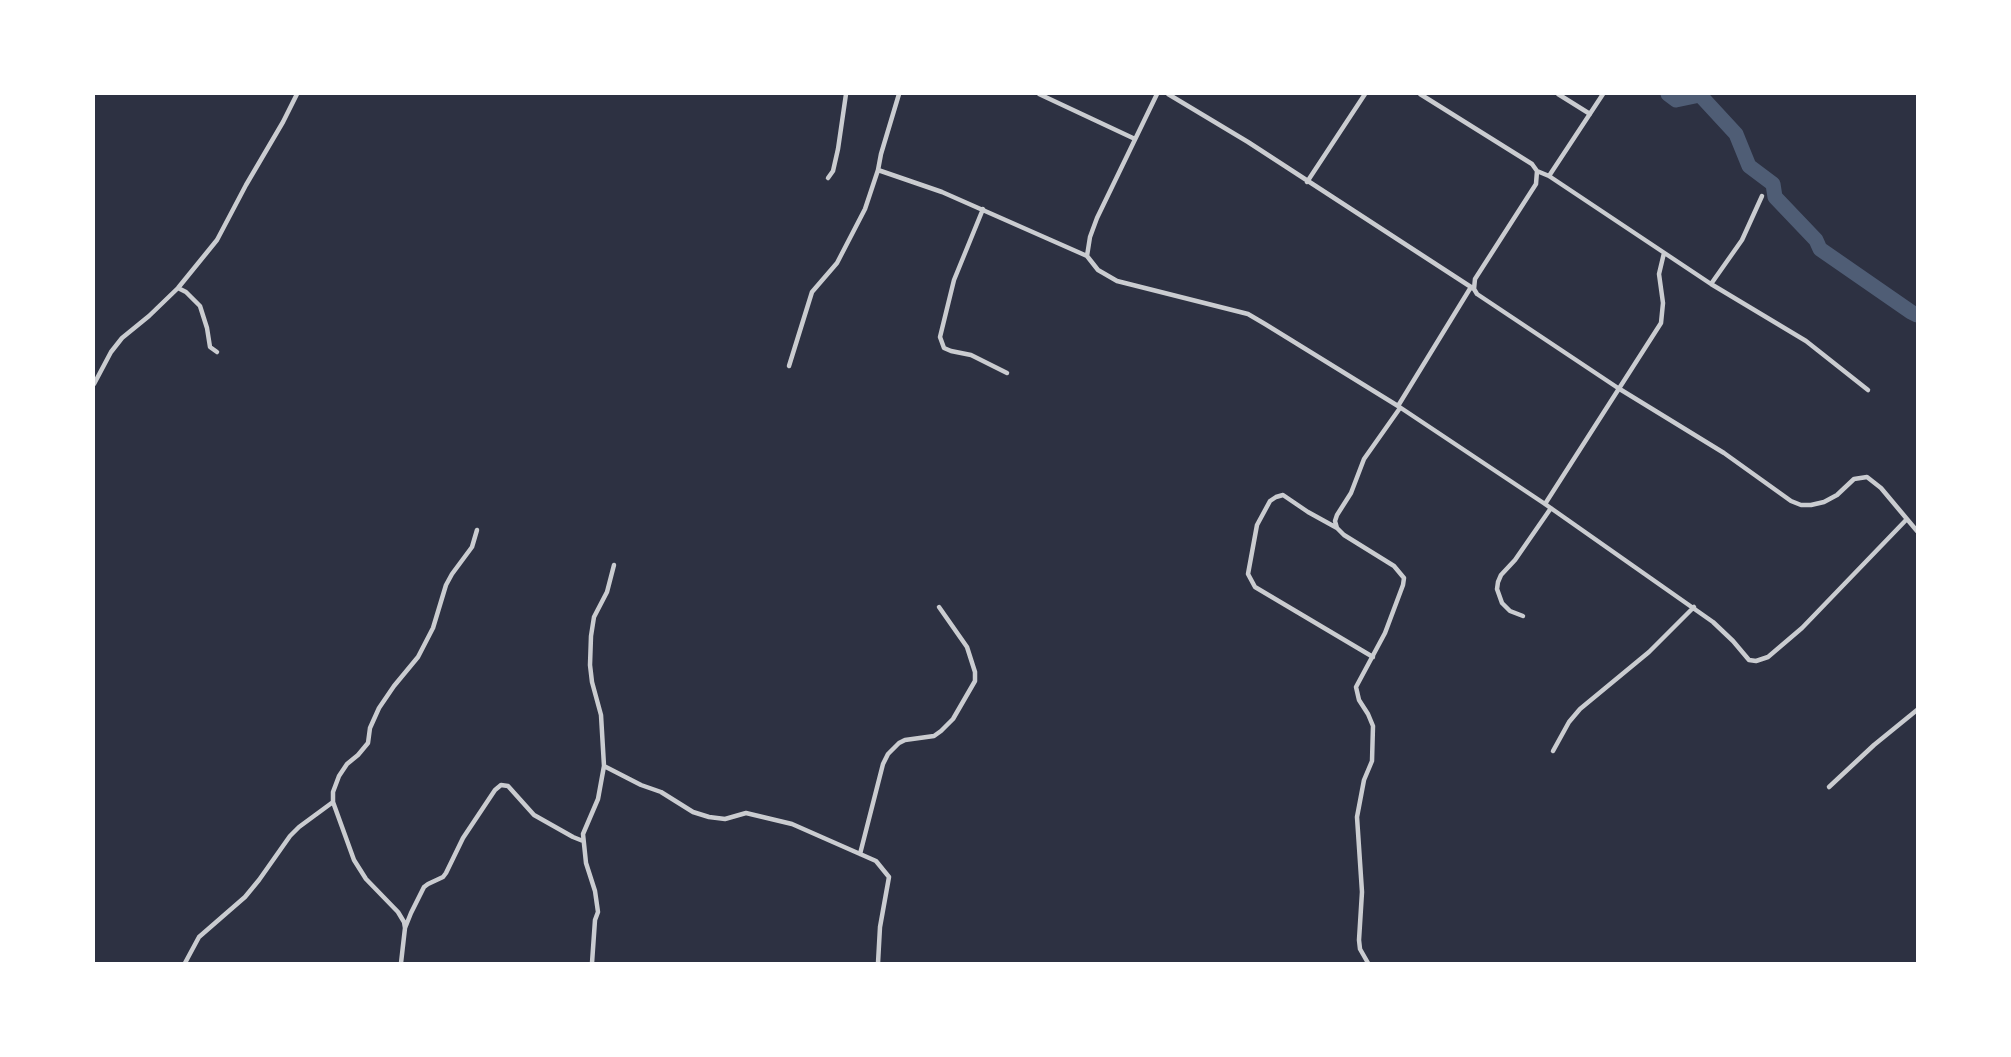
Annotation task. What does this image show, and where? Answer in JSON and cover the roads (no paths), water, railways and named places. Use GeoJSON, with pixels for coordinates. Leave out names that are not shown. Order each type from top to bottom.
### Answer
{"type":"FeatureCollection","features":[{"type":"Feature","properties":{"kind":"street"},"geometry":{"type":"LineString","coordinates":[[94,384],[111,352],[122,338],[149,316],[178,288],[217,240],[297,94]]}},
{"type":"Feature","properties":{"kind":"street"},"geometry":{"type":"LineString","coordinates":[[828,178],[833,171],[838,149],[846,94]]}},
{"type":"Feature","properties":{"kind":"street"},"geometry":{"type":"LineString","coordinates":[[789,366],[812,292],[837,263],[865,209],[900,94]]}},
{"type":"Feature","properties":{"kind":"street"},"geometry":{"type":"LineString","coordinates":[[1038,94],[1135,139]]}},
{"type":"Feature","properties":{"kind":"street"},"geometry":{"type":"LineString","coordinates":[[1087,256],[1090,236],[1097,218],[1157,94]]}},
{"type":"Feature","properties":{"kind":"street"},"geometry":{"type":"LineString","coordinates":[[1168,94],[1248,142],[1472,288],[1484,299],[1618,388],[1724,453],[1790,502],[1806,505],[1824,502],[1837,495],[1854,479],[1867,477],[1881,488],[1917,531]]}},
{"type":"Feature","properties":{"kind":"street"},"geometry":{"type":"LineString","coordinates":[[1307,182],[1365,94]]}},
{"type":"Feature","properties":{"kind":"street"},"geometry":{"type":"LineString","coordinates":[[1420,94],[1532,164],[1537,171],[1549,176],[1711,284],[1806,341],[1868,390]]}},
{"type":"Feature","properties":{"kind":"street"},"geometry":{"type":"LineString","coordinates":[[1558,94],[1590,114]]}},
{"type":"Feature","properties":{"kind":"street"},"geometry":{"type":"LineString","coordinates":[[1549,176],[1603,94]]}},
{"type":"Feature","properties":{"kind":"street"},"geometry":{"type":"LineString","coordinates":[[878,170],[942,192],[1087,256],[1098,270],[1117,281],[1248,314],[1479,458],[1694,607],[1720,628],[1749,660],[1762,660],[1802,628],[1906,519]]}},
{"type":"Feature","properties":{"kind":"street"},"geometry":{"type":"LineString","coordinates":[[1337,528],[1336,515],[1351,493],[1364,459],[1399,407],[1472,288],[1475,279],[1536,184],[1537,171]]}},
{"type":"Feature","properties":{"kind":"street"},"geometry":{"type":"LineString","coordinates":[[1711,284],[1742,240],[1762,196]]}},
{"type":"Feature","properties":{"kind":"street"},"geometry":{"type":"LineString","coordinates":[[982,209],[954,280],[940,337],[944,348],[971,355],[1008,374]]}},
{"type":"Feature","properties":{"kind":"street"},"geometry":{"type":"LineString","coordinates":[[1545,504],[1661,323],[1663,303],[1659,274],[1664,253]]}},
{"type":"Feature","properties":{"kind":"street"},"geometry":{"type":"LineString","coordinates":[[178,288],[186,292],[200,306],[207,328],[210,347],[217,352]]}},
{"type":"Feature","properties":{"kind":"street"},"geometry":{"type":"LineString","coordinates":[[1368,963],[1360,949],[1359,940],[1362,892],[1357,817],[1364,780],[1372,761],[1373,726],[1359,700],[1356,687],[1373,657],[1403,585],[1404,578],[1394,566],[1344,535],[1337,528],[1283,496],[1276,497],[1270,501],[1257,525],[1248,574],[1255,587],[1373,657]]}},
{"type":"Feature","properties":{"kind":"street"},"geometry":{"type":"LineString","coordinates":[[1523,616],[1510,611],[1502,603],[1497,589],[1498,582],[1551,508]]}},
{"type":"Feature","properties":{"kind":"street"},"geometry":{"type":"LineString","coordinates":[[406,928],[398,912],[366,878],[354,860],[333,802],[333,792],[339,776],[347,764],[368,743],[370,728],[379,708],[418,657],[433,628],[446,585],[472,547],[477,530]]}},
{"type":"Feature","properties":{"kind":"street"},"geometry":{"type":"LineString","coordinates":[[592,963],[595,920],[598,912],[595,891],[586,863],[583,834],[598,799],[604,766],[601,715],[592,682],[590,643],[594,617],[607,592],[614,565]]}},
{"type":"Feature","properties":{"kind":"street"},"geometry":{"type":"LineString","coordinates":[[860,854],[883,764],[888,754],[905,740],[934,736],[941,731],[953,719],[975,681],[974,667],[967,647],[939,607]]}},
{"type":"Feature","properties":{"kind":"street"},"geometry":{"type":"LineString","coordinates":[[1553,751],[1580,709],[1649,652],[1694,607]]}},
{"type":"Feature","properties":{"kind":"street"},"geometry":{"type":"LineString","coordinates":[[1829,788],[1874,745],[1917,710]]}},
{"type":"Feature","properties":{"kind":"street"},"geometry":{"type":"LineString","coordinates":[[604,766],[641,785],[661,792],[693,812],[709,817],[725,818],[746,813],[792,824],[876,861],[889,877],[880,927],[878,963]]}},
{"type":"Feature","properties":{"kind":"street"},"geometry":{"type":"LineString","coordinates":[[401,963],[406,928],[424,887],[443,877],[463,838],[495,790],[501,785],[508,786],[534,814],[583,841]]}},
{"type":"Feature","properties":{"kind":"street"},"geometry":{"type":"LineString","coordinates":[[185,963],[200,937],[245,897],[290,836],[333,802]]}},
{"type":"Feature","properties":{"kind":"waterway"},"geometry":{"type":"LineString","coordinates":[[1668,94],[1676,100],[1700,95],[1736,134],[1749,166],[1773,184],[1775,197],[1816,240],[1820,249],[1917,315]]}}]}
